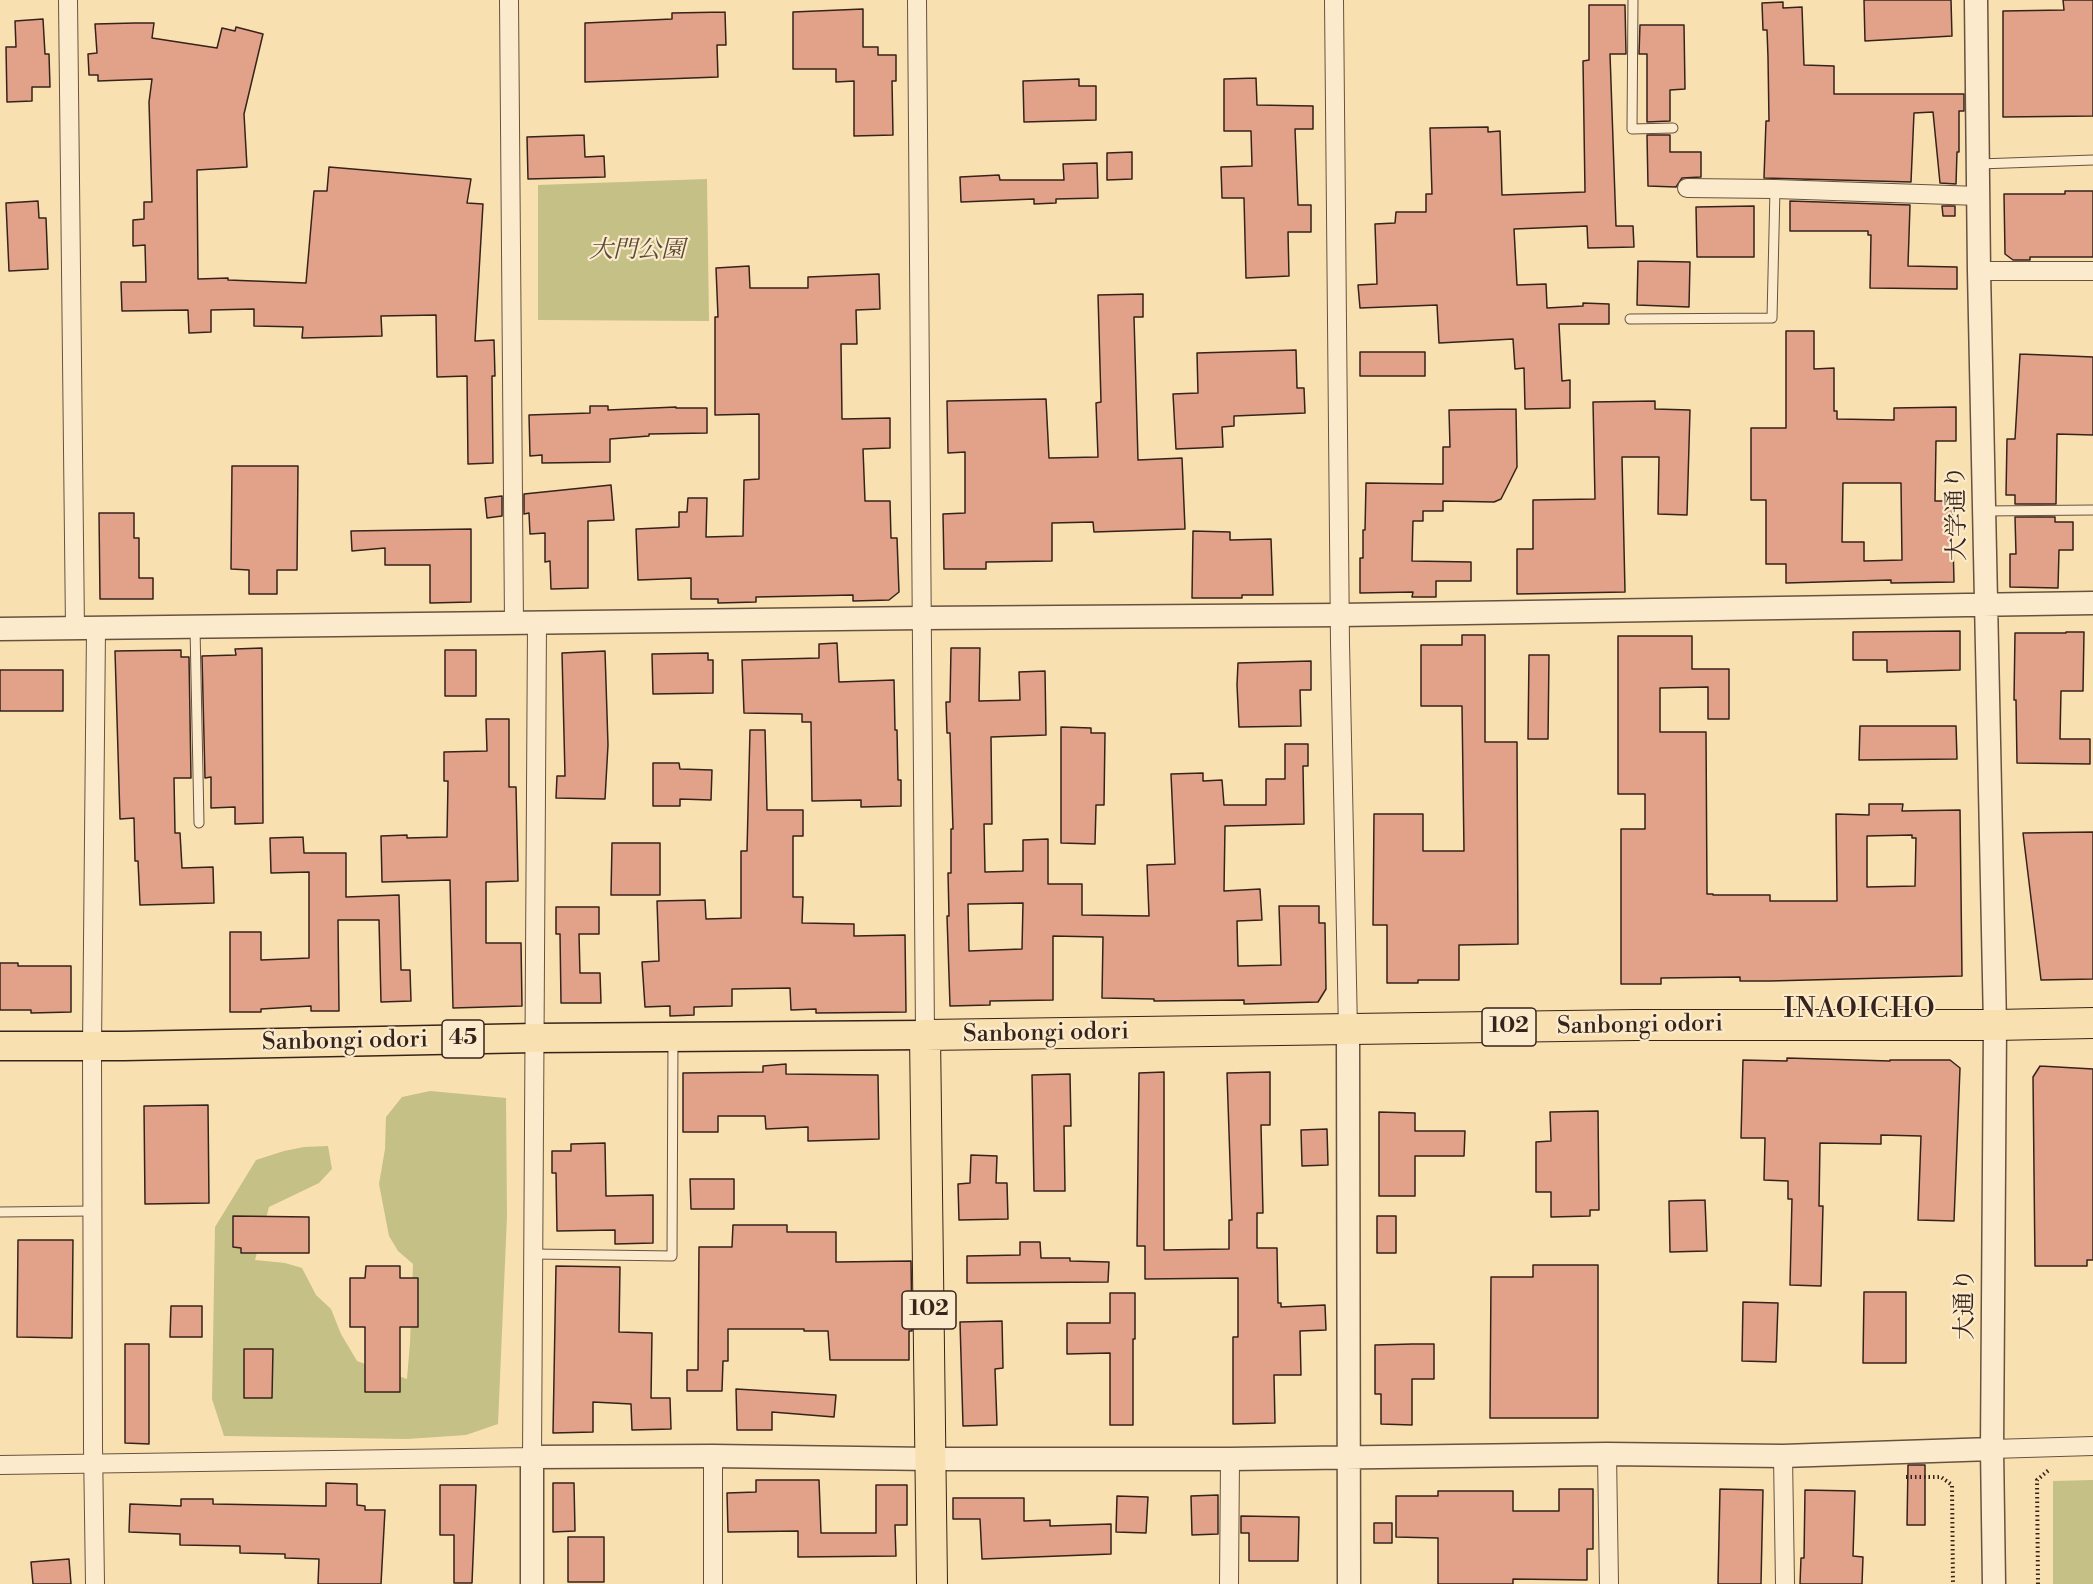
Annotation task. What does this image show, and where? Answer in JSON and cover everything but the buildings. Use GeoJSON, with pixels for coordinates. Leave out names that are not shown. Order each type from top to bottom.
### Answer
{"type":"FeatureCollection","features":[{"type":"Feature","properties":{"kind":"highway","name":"Sanbongi odori"},"geometry":{"type":"LineString","coordinates":[[926,1035],[1636,1024],[2093,1023]]}},
{"type":"Feature","properties":{"kind":"highway","name":"102"},"geometry":{"type":"LineString","coordinates":[[926,1035],[932,1584]]}},
{"type":"Feature","properties":{"kind":"main road","name":"Sanbongi odori"},"geometry":{"type":"LineString","coordinates":[[0,1046],[92,1047],[536,1038],[926,1035]]}},
{"type":"Feature","properties":{"kind":"street"},"geometry":{"type":"LineString","coordinates":[[68,0],[85,629],[92,1047],[95,1584]]}},
{"type":"Feature","properties":{"kind":"street"},"geometry":{"type":"LineString","coordinates":[[509,0],[514,623]]}},
{"type":"Feature","properties":{"kind":"street"},"geometry":{"type":"LineString","coordinates":[[917,0],[926,1035]]}},
{"type":"Feature","properties":{"kind":"street"},"geometry":{"type":"LineString","coordinates":[[1334,0],[1340,615],[1348,1030],[1350,1584]]}},
{"type":"Feature","properties":{"kind":"street","name":"大学通り"},"geometry":{"type":"LineString","coordinates":[[1976,0],[1979,271],[1995,1025]]}},
{"type":"Feature","properties":{"kind":"street"},"geometry":{"type":"LineString","coordinates":[[1687,188],[1979,196]]}},
{"type":"Feature","properties":{"kind":"street"},"geometry":{"type":"LineString","coordinates":[[1979,271],[2093,272]]}},
{"type":"Feature","properties":{"kind":"street"},"geometry":{"type":"LineString","coordinates":[[0,629],[1340,615],[2093,603]]}},
{"type":"Feature","properties":{"kind":"street"},"geometry":{"type":"LineString","coordinates":[[532,1584],[537,623]]}},
{"type":"Feature","properties":{"kind":"street","name":"大通り"},"geometry":{"type":"LineString","coordinates":[[1994,1584],[1992,1449],[1995,1025]]}},
{"type":"Feature","properties":{"kind":"street"},"geometry":{"type":"LineString","coordinates":[[0,1465],[713,1456],[930,1460],[1230,1460],[1607,1454],[1783,1456],[2093,1446]]}},
{"type":"Feature","properties":{"kind":"street"},"geometry":{"type":"LineString","coordinates":[[1607,1454],[1609,1584]]}},
{"type":"Feature","properties":{"kind":"street"},"geometry":{"type":"LineString","coordinates":[[713,1456],[713,1584]]}},
{"type":"Feature","properties":{"kind":"street"},"geometry":{"type":"LineString","coordinates":[[1783,1456],[1785,1584]]}},
{"type":"Feature","properties":{"kind":"street"},"geometry":{"type":"LineString","coordinates":[[1229,1584],[1230,1460]]}},
{"type":"Feature","properties":{"kind":"lane"},"geometry":{"type":"LineString","coordinates":[[1633,0],[1632,129],[1673,128]]}},
{"type":"Feature","properties":{"kind":"lane"},"geometry":{"type":"LineString","coordinates":[[1979,164],[2093,160]]}},
{"type":"Feature","properties":{"kind":"lane"},"geometry":{"type":"LineString","coordinates":[[1630,319],[1772,318],[1775,189]]}},
{"type":"Feature","properties":{"kind":"lane"},"geometry":{"type":"LineString","coordinates":[[1985,510],[2093,510]]}},
{"type":"Feature","properties":{"kind":"lane"},"geometry":{"type":"LineString","coordinates":[[195,627],[199,823]]}},
{"type":"Feature","properties":{"kind":"lane"},"geometry":{"type":"LineString","coordinates":[[534,1254],[672,1256],[673,1037]]}},
{"type":"Feature","properties":{"kind":"lane"},"geometry":{"type":"LineString","coordinates":[[0,1212],[92,1210]]}},
{"type":"Feature","properties":{"kind":"path"},"geometry":{"type":"LineString","coordinates":[[2038,1584],[2037,1480],[2049,1469],[2060,1469]]}},
{"type":"Feature","properties":{"kind":"path"},"geometry":{"type":"LineString","coordinates":[[1896,1477],[1941,1477],[1952,1485],[1953,1584]]}},
{"type":"Feature","properties":{"kind":"green space","name":"大門公園"},"geometry":{"type":"Polygon","coordinates":[[[707,179],[709,321],[538,320],[538,185],[707,179]]]}},
{"type":"Feature","properties":{"kind":"green space"},"geometry":{"type":"Polygon","coordinates":[[[430,1091],[506,1098],[507,1216],[498,1424],[466,1435],[407,1439],[224,1436],[212,1399],[215,1227],[256,1160],[284,1151],[328,1146],[332,1169],[319,1183],[269,1207],[255,1260],[285,1263],[302,1268],[316,1295],[331,1309],[341,1334],[357,1361],[407,1379],[413,1264],[398,1251],[389,1236],[379,1184],[385,1149],[386,1117],[402,1097],[430,1091]]]}},
{"type":"Feature","properties":{"kind":"green space"},"geometry":{"type":"Polygon","coordinates":[[[2093,1480],[2093,1584],[2053,1584],[2053,1481],[2093,1480]]]}},
{"type":"Feature","properties":{"kind":"district","name":"INAOICHO"},"geometry":{"type":"Point","coordinates":[1860,1011]}}]}
